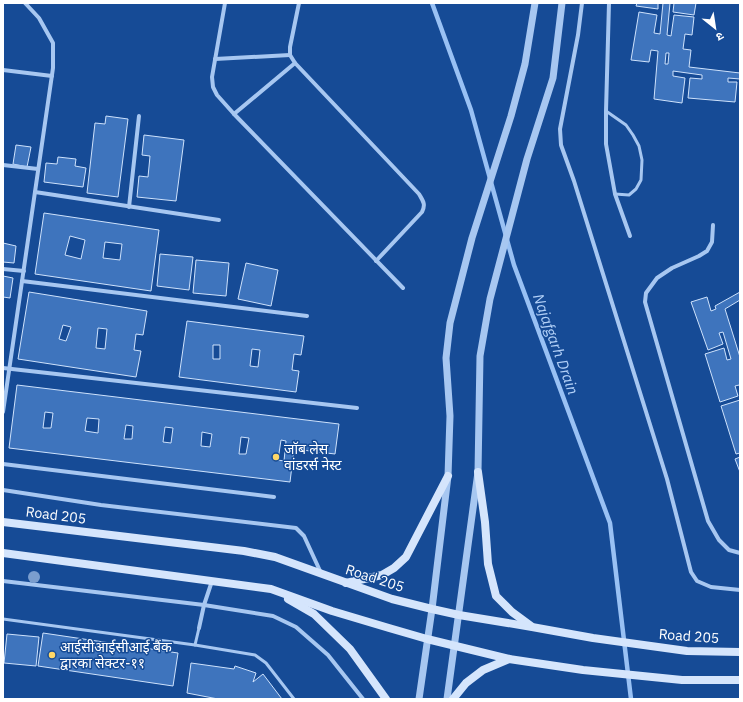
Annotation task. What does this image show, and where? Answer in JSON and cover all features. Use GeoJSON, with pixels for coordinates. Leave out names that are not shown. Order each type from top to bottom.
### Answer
{"type":"FeatureCollection","features":[{"type":"Feature","properties":{"kind":"main road"},"geometry":{"type":"LineString","coordinates":[[478,472],[485,522],[488,564],[496,596],[512,612],[532,627]]}},
{"type":"Feature","properties":{"kind":"main road"},"geometry":{"type":"LineString","coordinates":[[345,583],[382,575],[394,568],[406,557],[448,476]]}},
{"type":"Feature","properties":{"kind":"main road","name":"Road 205"},"geometry":{"type":"LineString","coordinates":[[3,522],[244,551],[276,557],[392,599],[459,615],[593,638],[687,651],[740,652]]}},
{"type":"Feature","properties":{"kind":"main road"},"geometry":{"type":"LineString","coordinates":[[3,553],[271,589],[332,611],[427,639],[509,659],[583,670],[682,680],[740,680]]}},
{"type":"Feature","properties":{"kind":"main road"},"geometry":{"type":"LineString","coordinates":[[271,589],[314,614],[350,649],[386,699]]}},
{"type":"Feature","properties":{"kind":"main road"},"geometry":{"type":"LineString","coordinates":[[453,699],[466,683],[483,670],[509,659]]}},
{"type":"Feature","properties":{"kind":"street"},"geometry":{"type":"LineString","coordinates":[[3,412],[53,68],[52,43],[39,18],[25,3]]}},
{"type":"Feature","properties":{"kind":"street"},"geometry":{"type":"LineString","coordinates":[[225,3],[212,77],[213,87],[217,95],[403,288]]}},
{"type":"Feature","properties":{"kind":"street"},"geometry":{"type":"LineString","coordinates":[[299,3],[290,47],[290,55],[295,63],[419,194],[423,201],[424,206],[422,212],[376,261]]}},
{"type":"Feature","properties":{"kind":"street"},"geometry":{"type":"LineString","coordinates":[[419,699],[432,609],[448,476],[450,416],[446,358],[450,323],[472,238],[511,116],[525,64],[535,3]]}},
{"type":"Feature","properties":{"kind":"street"},"geometry":{"type":"LineString","coordinates":[[447,699],[478,472],[480,356],[490,299],[526,159],[553,78],[562,3]]}},
{"type":"Feature","properties":{"kind":"street"},"geometry":{"type":"LineString","coordinates":[[582,3],[578,35],[560,129],[562,145],[667,479],[691,572],[697,582],[711,587],[740,590]]}},
{"type":"Feature","properties":{"kind":"street"},"geometry":{"type":"LineString","coordinates":[[609,3],[606,144],[615,194],[630,236]]}},
{"type":"Feature","properties":{"kind":"street"},"geometry":{"type":"LineString","coordinates":[[215,59],[290,55]]}},
{"type":"Feature","properties":{"kind":"street"},"geometry":{"type":"LineString","coordinates":[[234,114],[295,63]]}},
{"type":"Feature","properties":{"kind":"street"},"geometry":{"type":"LineString","coordinates":[[3,70],[52,76]]}},
{"type":"Feature","properties":{"kind":"street"},"geometry":{"type":"LineString","coordinates":[[129,207],[139,116]]}},
{"type":"Feature","properties":{"kind":"street"},"geometry":{"type":"LineString","coordinates":[[3,165],[38,169]]}},
{"type":"Feature","properties":{"kind":"street"},"geometry":{"type":"LineString","coordinates":[[35,192],[219,220]]}},
{"type":"Feature","properties":{"kind":"street"},"geometry":{"type":"LineString","coordinates":[[714,225],[712,242],[707,251],[672,268],[657,278],[646,293],[645,302],[708,521],[719,540],[729,550],[740,553]]}},
{"type":"Feature","properties":{"kind":"street"},"geometry":{"type":"LineString","coordinates":[[3,268],[24,271]]}},
{"type":"Feature","properties":{"kind":"street"},"geometry":{"type":"LineString","coordinates":[[22,281],[307,316]]}},
{"type":"Feature","properties":{"kind":"street"},"geometry":{"type":"LineString","coordinates":[[3,368],[357,408]]}},
{"type":"Feature","properties":{"kind":"street"},"geometry":{"type":"LineString","coordinates":[[3,464],[274,497]]}},
{"type":"Feature","properties":{"kind":"street"},"geometry":{"type":"LineString","coordinates":[[3,490],[101,505],[296,528],[304,536],[321,574]]}},
{"type":"Feature","properties":{"kind":"street"},"geometry":{"type":"LineString","coordinates":[[3,581],[204,605],[273,616],[296,627],[328,655],[363,699]]}},
{"type":"Feature","properties":{"kind":"street"},"geometry":{"type":"LineString","coordinates":[[199,628],[204,605],[212,581]]}},
{"type":"Feature","properties":{"kind":"lane"},"geometry":{"type":"LineString","coordinates":[[606,111],[626,125],[639,146],[642,160],[641,180],[636,189],[629,195],[615,194]]}},
{"type":"Feature","properties":{"kind":"lane"},"geometry":{"type":"LineString","coordinates":[[3,619],[195,645],[255,655],[266,663],[294,699]]}},
{"type":"Feature","properties":{"kind":"lane"},"geometry":{"type":"LineString","coordinates":[[195,645],[199,628]]}},
{"type":"Feature","properties":{"kind":"building"},"geometry":{"type":"Polygon","coordinates":[[[637,3],[658,3],[658,9],[636,6],[637,3]]]}},
{"type":"Feature","properties":{"kind":"building"},"geometry":{"type":"Polygon","coordinates":[[[663,3],[670,3],[667,35],[671,36],[674,15],[694,17],[692,35],[685,34],[683,49],[691,50],[689,67],[740,73],[740,79],[728,78],[728,82],[737,82],[735,102],[688,98],[690,78],[702,79],[702,75],[673,71],[673,76],[685,78],[682,103],[654,99],[658,51],[651,50],[649,62],[631,60],[639,12],[657,15],[654,33],[660,34],[663,3]],[[666,53],[665,64],[668,64],[669,53],[666,53]]]}},
{"type":"Feature","properties":{"kind":"building"},"geometry":{"type":"Polygon","coordinates":[[[674,3],[696,3],[694,15],[673,12],[674,3]]]}},
{"type":"Feature","properties":{"kind":"building"},"geometry":{"type":"Polygon","coordinates":[[[106,116],[128,119],[118,197],[87,193],[95,123],[105,124],[106,116]]]}},
{"type":"Feature","properties":{"kind":"building"},"geometry":{"type":"Polygon","coordinates":[[[144,135],[184,140],[176,201],[137,197],[139,176],[148,177],[150,156],[142,155],[144,135]]]}},
{"type":"Feature","properties":{"kind":"building"},"geometry":{"type":"Polygon","coordinates":[[[16,145],[31,147],[27,167],[13,164],[16,145]]]}},
{"type":"Feature","properties":{"kind":"building"},"geometry":{"type":"Polygon","coordinates":[[[58,157],[76,159],[75,166],[86,168],[83,187],[44,182],[46,163],[57,164],[58,157]]]}},
{"type":"Feature","properties":{"kind":"building"},"geometry":{"type":"Polygon","coordinates":[[[44,213],[159,230],[151,291],[35,274],[44,213]],[[70,236],[65,255],[81,259],[85,240],[70,236]],[[105,242],[103,258],[120,260],[122,244],[105,242]]]}},
{"type":"Feature","properties":{"kind":"building"},"geometry":{"type":"Polygon","coordinates":[[[3,243],[16,246],[14,263],[3,262],[3,243]]]}},
{"type":"Feature","properties":{"kind":"building"},"geometry":{"type":"Polygon","coordinates":[[[160,254],[193,257],[189,290],[157,286],[160,254]]]}},
{"type":"Feature","properties":{"kind":"building"},"geometry":{"type":"Polygon","coordinates":[[[196,260],[229,263],[226,296],[193,293],[196,260]]]}},
{"type":"Feature","properties":{"kind":"building"},"geometry":{"type":"Polygon","coordinates":[[[246,263],[278,270],[271,306],[238,299],[246,263]]]}},
{"type":"Feature","properties":{"kind":"building"},"geometry":{"type":"Polygon","coordinates":[[[3,276],[13,278],[10,298],[3,297],[3,276]]]}},
{"type":"Feature","properties":{"kind":"building"},"geometry":{"type":"Polygon","coordinates":[[[29,292],[147,311],[143,335],[136,334],[134,350],[141,351],[136,377],[18,359],[29,292]],[[63,325],[59,339],[66,341],[71,327],[63,325]],[[98,328],[96,348],[105,349],[107,329],[98,328]]]}},
{"type":"Feature","properties":{"kind":"building"},"geometry":{"type":"Polygon","coordinates":[[[740,292],[740,300],[725,309],[740,357],[740,387],[739,385],[735,386],[738,396],[720,402],[705,354],[724,348],[727,360],[731,359],[723,332],[719,333],[723,344],[708,350],[691,302],[707,297],[711,311],[716,309],[715,306],[740,292]]]}},
{"type":"Feature","properties":{"kind":"building"},"geometry":{"type":"Polygon","coordinates":[[[187,321],[304,336],[301,355],[294,354],[292,370],[299,371],[296,392],[179,377],[187,321]],[[213,345],[213,359],[220,359],[220,345],[213,345]],[[252,349],[250,366],[258,367],[260,350],[252,349]]]}},
{"type":"Feature","properties":{"kind":"building"},"geometry":{"type":"Polygon","coordinates":[[[17,385],[339,424],[335,454],[294,449],[290,482],[9,448],[17,385]],[[45,412],[43,428],[51,428],[53,413],[45,412]],[[87,418],[85,431],[98,433],[99,419],[87,418]],[[126,425],[124,439],[132,439],[133,426],[126,425]],[[165,427],[163,442],[171,443],[173,428],[165,427]],[[202,432],[201,446],[210,447],[212,434],[202,432]],[[241,437],[239,454],[246,454],[249,438],[241,437]],[[281,440],[278,460],[284,461],[286,441],[281,440]]]}},
{"type":"Feature","properties":{"kind":"building"},"geometry":{"type":"Polygon","coordinates":[[[740,400],[740,453],[736,454],[721,406],[740,400]]]}},
{"type":"Feature","properties":{"kind":"building"},"geometry":{"type":"Polygon","coordinates":[[[740,457],[740,472],[735,459],[740,457]]]}},
{"type":"Feature","properties":{"kind":"building"},"geometry":{"type":"Polygon","coordinates":[[[43,633],[178,653],[173,686],[38,666],[43,633]]]}},
{"type":"Feature","properties":{"kind":"building"},"geometry":{"type":"Polygon","coordinates":[[[7,634],[39,637],[36,666],[4,663],[7,634]]]}},
{"type":"Feature","properties":{"kind":"building"},"geometry":{"type":"Polygon","coordinates":[[[191,663],[234,669],[235,666],[256,673],[253,682],[263,674],[282,699],[218,699],[187,693],[191,663]]]}},
{"type":"Feature","properties":{"kind":"waterway","name":"Najafgarh Drain"},"geometry":{"type":"LineString","coordinates":[[432,3],[471,110],[514,265],[610,523],[631,699]]}},
{"type":"Feature","properties":{"kind":"place","name":"जॉब लेस वांडरर्स नेस्ट"},"geometry":{"type":"Point","coordinates":[276,457]}},
{"type":"Feature","properties":{"kind":"place","name":"आईसीआईसीआई बैंक द्वारका सेक्टर-११"},"geometry":{"type":"Point","coordinates":[52,655]}}]}
